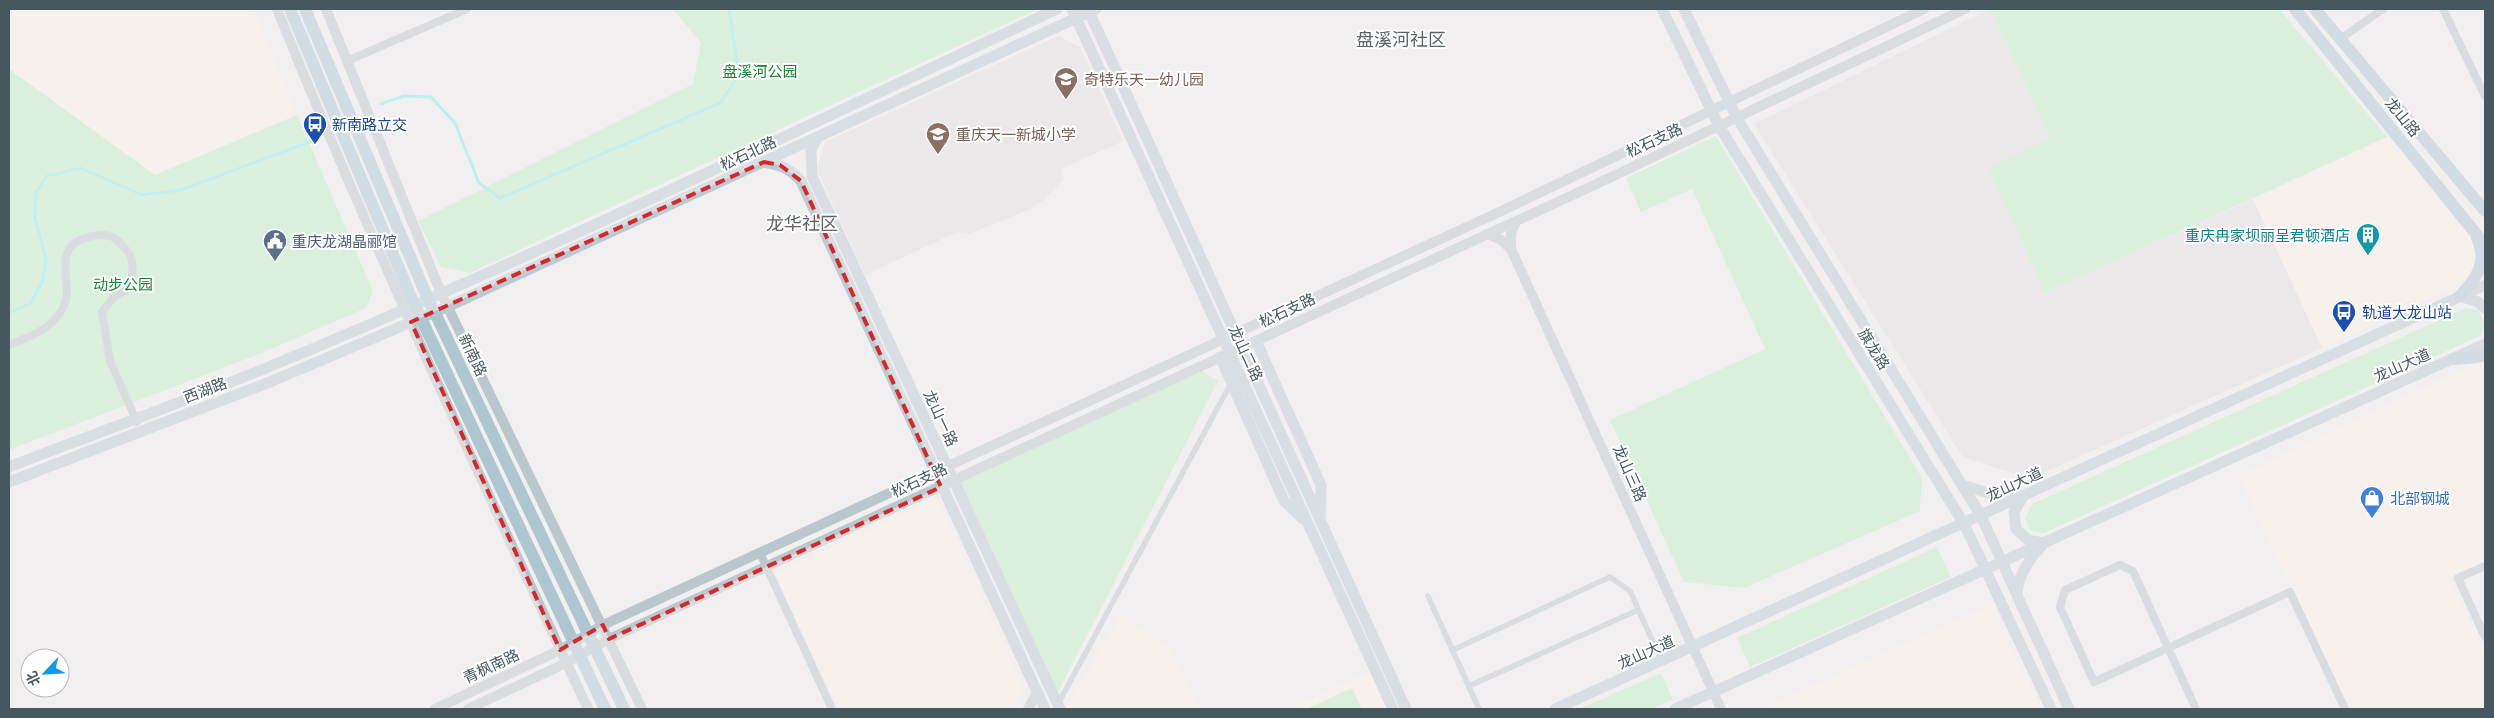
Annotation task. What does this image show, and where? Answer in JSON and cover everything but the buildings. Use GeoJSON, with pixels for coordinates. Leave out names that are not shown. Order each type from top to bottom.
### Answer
{"type":"FeatureCollection","features":[{"type":"Feature","properties":{"kind":"main road","name":"新南路"},"geometry":{"type":"LineString","coordinates":[[290,9],[411,296],[605,709]]}},
{"type":"Feature","properties":{"kind":"main road","name":"新南路"},"geometry":{"type":"LineString","coordinates":[[305,9],[425,292],[624,709]]}},
{"type":"Feature","properties":{"kind":"main road","name":"松石北路"},"geometry":{"type":"LineString","coordinates":[[405,309],[1057,9]]}},
{"type":"Feature","properties":{"kind":"main road","name":"旗龙路"},"geometry":{"type":"LineString","coordinates":[[1662,9],[1719,126],[1964,524],[2050,709]]}},
{"type":"Feature","properties":{"kind":"main road"},"geometry":{"type":"LineString","coordinates":[[1684,9],[1737,118],[1981,516],[2069,709]]}},
{"type":"Feature","properties":{"kind":"main road","name":"龙山路"},"geometry":{"type":"LineString","coordinates":[[2295,9],[2485,245]]}},
{"type":"Feature","properties":{"kind":"main road","name":"龙山路"},"geometry":{"type":"LineString","coordinates":[[2315,9],[2485,211]]}},
{"type":"Feature","properties":{"kind":"main road","name":"松石北路"},"geometry":{"type":"LineString","coordinates":[[411,322],[764,162],[1074,13],[1091,10]]}},
{"type":"Feature","properties":{"kind":"main road","name":"龙山二路"},"geometry":{"type":"LineString","coordinates":[[1091,10],[1229,337],[1230,352],[1406,709]]}},
{"type":"Feature","properties":{"kind":"main road","name":"龙山二路"},"geometry":{"type":"LineString","coordinates":[[1074,13],[1229,337]]}},
{"type":"Feature","properties":{"kind":"main road","name":"龙山一路"},"geometry":{"type":"LineString","coordinates":[[817,137],[811,152],[812,176],[1059,706]]}},
{"type":"Feature","properties":{"kind":"main road","name":"龙山一路"},"geometry":{"type":"LineString","coordinates":[[764,162],[780,164],[791,170],[801,181],[934,473],[1045,709]]}},
{"type":"Feature","properties":{"kind":"main road"},"geometry":{"type":"LineString","coordinates":[[2474,231],[2481,247],[2482,264],[2479,273],[2460,296],[2478,302],[2485,308]]}},
{"type":"Feature","properties":{"kind":"main road","name":"龙山大道"},"geometry":{"type":"LineString","coordinates":[[1555,709],[1693,648],[2485,285]]}},
{"type":"Feature","properties":{"kind":"main road","name":"西湖路"},"geometry":{"type":"LineString","coordinates":[[9,467],[264,369],[405,309]]}},
{"type":"Feature","properties":{"kind":"main road","name":"西湖路"},"geometry":{"type":"LineString","coordinates":[[9,482],[270,382],[411,322]]}},
{"type":"Feature","properties":{"kind":"main road"},"geometry":{"type":"LineString","coordinates":[[1230,352],[1232,383],[1284,500],[1314,524],[1321,485],[1256,340]]}},
{"type":"Feature","properties":{"kind":"main road"},"geometry":{"type":"LineString","coordinates":[[2453,359],[2477,357],[2485,347]]}},
{"type":"Feature","properties":{"kind":"main road","name":"龙山大道"},"geometry":{"type":"LineString","coordinates":[[1675,709],[2453,359]]}},
{"type":"Feature","properties":{"kind":"main road"},"geometry":{"type":"LineString","coordinates":[[1962,485],[1992,494],[2024,495],[2014,512],[2016,529],[2028,540],[2044,543],[2026,564],[2018,579],[2017,595]]}},
{"type":"Feature","properties":{"kind":"main road","name":"龙山二路"},"geometry":{"type":"LineString","coordinates":[[1314,524],[1393,709]]}},
{"type":"Feature","properties":{"kind":"street"},"geometry":{"type":"LineString","coordinates":[[277,9],[312,95],[405,309],[588,709]]}},
{"type":"Feature","properties":{"kind":"street","name":"新南路"},"geometry":{"type":"LineString","coordinates":[[326,9],[447,307],[517,454],[603,625],[642,709]]}},
{"type":"Feature","properties":{"kind":"street"},"geometry":{"type":"LineString","coordinates":[[346,61],[468,9]]}},
{"type":"Feature","properties":{"kind":"street","name":"松石支路"},"geometry":{"type":"LineString","coordinates":[[560,650],[603,625],[1495,214],[1924,9]]}},
{"type":"Feature","properties":{"kind":"street","name":"松石支路"},"geometry":{"type":"LineString","coordinates":[[566,664],[609,639],[1516,221],[1965,9]]}},
{"type":"Feature","properties":{"kind":"street"},"geometry":{"type":"LineString","coordinates":[[2340,39],[2383,9]]}},
{"type":"Feature","properties":{"kind":"street"},"geometry":{"type":"LineString","coordinates":[[2443,9],[2485,96]]}},
{"type":"Feature","properties":{"kind":"street"},"geometry":{"type":"LineString","coordinates":[[1511,249],[1511,234],[1516,221]]}},
{"type":"Feature","properties":{"kind":"street"},"geometry":{"type":"LineString","coordinates":[[9,344],[30,336],[52,324],[63,309],[68,285],[64,260],[71,248],[84,237],[105,234],[118,241],[130,256],[133,272],[128,289],[113,298],[102,312],[110,361],[141,431]]}},
{"type":"Feature","properties":{"kind":"street"},"geometry":{"type":"LineString","coordinates":[[1487,234],[1500,239],[1511,249]]}},
{"type":"Feature","properties":{"kind":"street","name":"龙山三路"},"geometry":{"type":"LineString","coordinates":[[1511,249],[1720,709]]}},
{"type":"Feature","properties":{"kind":"street"},"geometry":{"type":"LineString","coordinates":[[1059,706],[1232,383]]}},
{"type":"Feature","properties":{"kind":"street"},"geometry":{"type":"LineString","coordinates":[[760,553],[832,709]]}},
{"type":"Feature","properties":{"kind":"street"},"geometry":{"type":"LineString","coordinates":[[2196,709],[2168,648],[2133,571],[2120,565],[2065,590],[2060,607],[2094,682],[2168,648],[2290,592],[2345,709]]}},
{"type":"Feature","properties":{"kind":"street"},"geometry":{"type":"LineString","coordinates":[[2485,566],[2458,578],[2485,637]]}},
{"type":"Feature","properties":{"kind":"street"},"geometry":{"type":"LineString","coordinates":[[1453,650],[1610,577],[1630,591],[1662,662]]}},
{"type":"Feature","properties":{"kind":"street"},"geometry":{"type":"LineString","coordinates":[[1428,596],[1480,709]]}},
{"type":"Feature","properties":{"kind":"street"},"geometry":{"type":"LineString","coordinates":[[1469,686],[1638,610]]}},
{"type":"Feature","properties":{"kind":"street","name":"青枫南路"},"geometry":{"type":"LineString","coordinates":[[435,709],[560,650]]}},
{"type":"Feature","properties":{"kind":"street","name":"青枫南路"},"geometry":{"type":"LineString","coordinates":[[468,709],[566,664]]}},
{"type":"Feature","properties":{"kind":"street"},"geometry":{"type":"LineString","coordinates":[[1028,709],[1037,693]]}},
{"type":"Feature","properties":{"kind":"highlighted area"},"geometry":{"type":"Polygon","coordinates":[[[764,162],[780,165],[801,181],[941,487],[609,639],[603,625],[560,650],[411,322],[764,162]]]}},
{"type":"Feature","properties":{"kind":"shaded area"},"geometry":{"type":"Polygon","coordinates":[[[13,9],[253,9],[297,115],[155,175],[9,69],[9,12],[13,9]]]}},
{"type":"Feature","properties":{"kind":"shaded area"},"geometry":{"type":"Polygon","coordinates":[[[1990,9],[2052,138],[2045,293],[2253,199],[2322,348],[2029,479],[1962,456],[1754,124],[1990,9]]]}},
{"type":"Feature","properties":{"kind":"shaded area","name":"重庆天一新城小学"},"geometry":{"type":"Polygon","coordinates":[[[1058,36],[1080,47],[1123,141],[1061,169],[1063,180],[1045,199],[1028,210],[969,234],[957,232],[865,275],[817,170],[825,142],[1058,36]]]}},
{"type":"Feature","properties":{"kind":"shaded area","name":"重庆冉家坝丽呈君顿酒店"},"geometry":{"type":"Polygon","coordinates":[[[2387,137],[2473,241],[2477,250],[2476,267],[2466,281],[2322,348],[2253,199],[2387,137]]]}},
{"type":"Feature","properties":{"kind":"shaded area","name":"北部钢城"},"geometry":{"type":"Polygon","coordinates":[[[2485,359],[2485,563],[2450,579],[2485,655],[2485,709],[2348,709],[2238,476],[2485,359]]]}},
{"type":"Feature","properties":{"kind":"shaded area"},"geometry":{"type":"Polygon","coordinates":[[[938,498],[1023,687],[1014,709],[839,709],[775,573],[938,498]]]}},
{"type":"Feature","properties":{"kind":"shaded area"},"geometry":{"type":"Polygon","coordinates":[[[1993,604],[2040,709],[1760,709],[1993,604]]]}},
{"type":"Feature","properties":{"kind":"shaded area"},"geometry":{"type":"Polygon","coordinates":[[[1121,615],[1170,648],[1199,709],[1065,709],[1121,615]]]}},
{"type":"Feature","properties":{"kind":"shaded area"},"geometry":{"type":"Polygon","coordinates":[[[1370,672],[1386,709],[1287,709],[1370,672]]]}},
{"type":"Feature","properties":{"kind":"green space","name":"盘溪河公园"},"geometry":{"type":"Polygon","coordinates":[[[673,9],[1038,9],[470,273],[441,267],[418,221],[693,84],[701,43],[673,9]]]}},
{"type":"Feature","properties":{"kind":"green space"},"geometry":{"type":"Polygon","coordinates":[[[1990,9],[2279,9],[2387,137],[2045,293],[1988,168],[2051,138],[1990,9]]]}},
{"type":"Feature","properties":{"kind":"green space","name":"动步公园"},"geometry":{"type":"Polygon","coordinates":[[[9,69],[155,175],[297,115],[373,291],[366,308],[259,354],[9,450],[9,69]]]}},
{"type":"Feature","properties":{"kind":"green space"},"geometry":{"type":"Polygon","coordinates":[[[1716,136],[1922,478],[1920,511],[1744,588],[1684,582],[1610,420],[1765,349],[1692,189],[1641,212],[1626,178],[1716,136]]]}},
{"type":"Feature","properties":{"kind":"green space"},"geometry":{"type":"Polygon","coordinates":[[[2466,308],[2478,310],[2485,325],[2480,336],[2044,533],[2030,530],[2025,518],[2032,504],[2466,308]]]}},
{"type":"Feature","properties":{"kind":"green space"},"geometry":{"type":"Polygon","coordinates":[[[1202,371],[1218,381],[1058,692],[960,482],[1202,371]]]}},
{"type":"Feature","properties":{"kind":"green space"},"geometry":{"type":"Polygon","coordinates":[[[1937,547],[1951,577],[1750,667],[1737,638],[1937,547]]]}},
{"type":"Feature","properties":{"kind":"green space"},"geometry":{"type":"Polygon","coordinates":[[[1661,673],[1673,700],[1651,709],[1579,709],[1661,673]]]}},
{"type":"Feature","properties":{"kind":"green space"},"geometry":{"type":"Polygon","coordinates":[[[1352,688],[1362,709],[1310,709],[1310,707],[1352,688]]]}},
{"type":"Feature","properties":{"kind":"waterway"},"geometry":{"type":"LineString","coordinates":[[381,104],[404,96],[431,97],[455,123],[479,183],[500,198],[720,103],[739,75],[729,9]]}},
{"type":"Feature","properties":{"kind":"waterway"},"geometry":{"type":"LineString","coordinates":[[9,313],[31,303],[43,280],[46,259],[35,218],[36,193],[47,176],[81,168],[142,195],[181,190],[312,141]]}},
{"type":"Feature","properties":{"kind":"place","name":"奇特乐天一幼儿园"},"geometry":{"type":"Point","coordinates":[1066,100]}},
{"type":"Feature","properties":{"kind":"place","name":"新南路立交"},"geometry":{"type":"Point","coordinates":[315,145]}},
{"type":"Feature","properties":{"kind":"place","name":"重庆天一新城小学"},"geometry":{"type":"Point","coordinates":[938,155]}},
{"type":"Feature","properties":{"kind":"place","name":"重庆冉家坝丽呈君顿酒店"},"geometry":{"type":"Point","coordinates":[2368,256]}},
{"type":"Feature","properties":{"kind":"place","name":"重庆龙湖晶郦馆"},"geometry":{"type":"Point","coordinates":[275,262]}},
{"type":"Feature","properties":{"kind":"place","name":"轨道大龙山站"},"geometry":{"type":"Point","coordinates":[2344,333]}},
{"type":"Feature","properties":{"kind":"place","name":"北部钢城"},"geometry":{"type":"Point","coordinates":[2372,519]}},
{"type":"Feature","properties":{"kind":"district","name":"盘溪河社区"},"geometry":{"type":"Point","coordinates":[1401,39]}},
{"type":"Feature","properties":{"kind":"district","name":"龙华社区"},"geometry":{"type":"Point","coordinates":[802,223]}}]}
